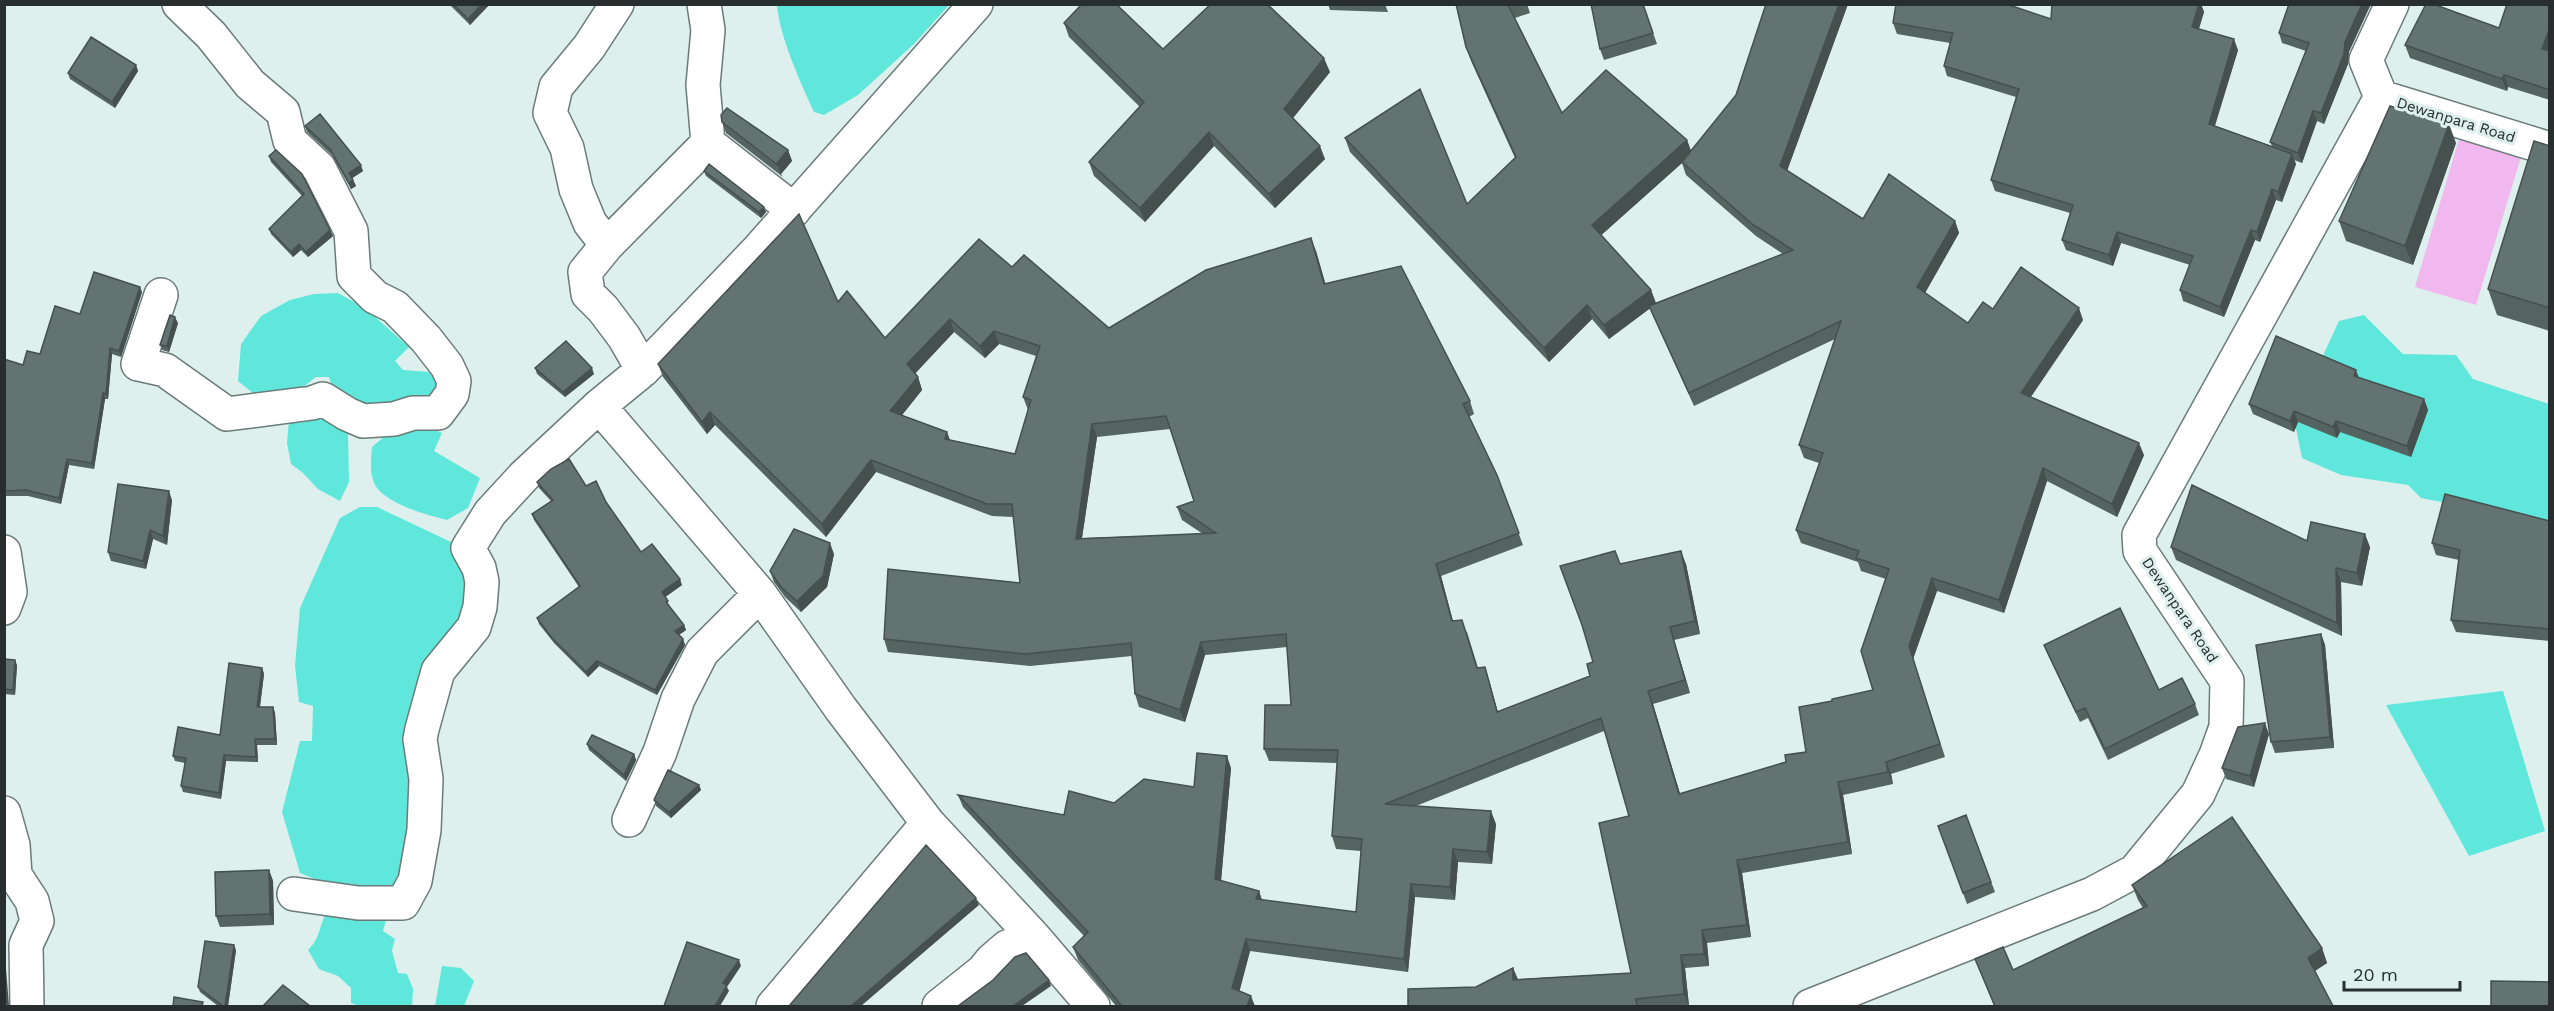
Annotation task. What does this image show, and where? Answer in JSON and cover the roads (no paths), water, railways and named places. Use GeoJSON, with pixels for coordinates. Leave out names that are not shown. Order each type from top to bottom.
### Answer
{"type":"FeatureCollection","features":[{"type":"Feature","properties":{"kind":"street"},"geometry":{"type":"LineString","coordinates":[[161,295],[138,364],[165,370],[227,414],[312,403],[323,399],[363,421],[394,419],[412,412],[438,413],[452,394],[454,381],[447,366],[426,339],[395,307],[375,297],[354,276],[351,231],[319,168],[290,141],[283,112],[250,84],[211,35],[179,4]]}},
{"type":"Feature","properties":{"kind":"street"},"geometry":{"type":"LineString","coordinates":[[607,244],[590,223],[576,189],[567,148],[550,113],[556,87],[589,47],[617,4]]}},
{"type":"Feature","properties":{"kind":"street"},"geometry":{"type":"LineString","coordinates":[[704,4],[708,30],[703,85],[708,143],[794,210]]}},
{"type":"Feature","properties":{"kind":"street"},"geometry":{"type":"LineString","coordinates":[[294,894],[358,903],[403,903],[415,881],[424,830],[426,779],[420,739],[422,729],[438,671],[474,627],[480,607],[482,582],[479,568],[468,548],[490,513],[524,476],[643,370],[794,210],[976,4]]}},
{"type":"Feature","properties":{"kind":"street"},"geometry":{"type":"LineString","coordinates":[[2381,97],[2366,60],[2392,4]]}},
{"type":"Feature","properties":{"kind":"street","name":"Dewanpara Road"},"geometry":{"type":"LineString","coordinates":[[1810,1006],[2092,894],[2135,871],[2198,794],[2216,756],[2226,727],[2227,681],[2140,551],[2139,535],[2381,97],[2550,149]]}},
{"type":"Feature","properties":{"kind":"street"},"geometry":{"type":"LineString","coordinates":[[643,370],[624,337],[603,309],[588,294],[585,272],[607,244],[708,143]]}},
{"type":"Feature","properties":{"kind":"street"},"geometry":{"type":"LineString","coordinates":[[600,406],[760,594],[841,709],[928,823],[1033,936],[1093,1006]]}},
{"type":"Feature","properties":{"kind":"street"},"geometry":{"type":"LineString","coordinates":[[4,552],[10,592],[4,608]]}},
{"type":"Feature","properties":{"kind":"street"},"geometry":{"type":"LineString","coordinates":[[629,820],[660,752],[678,699],[702,652],[760,594]]}},
{"type":"Feature","properties":{"kind":"street"},"geometry":{"type":"LineString","coordinates":[[4,813],[13,845],[15,875],[32,901],[37,921],[26,945],[27,1006]]}},
{"type":"Feature","properties":{"kind":"street"},"geometry":{"type":"LineString","coordinates":[[773,1006],[928,823]]}},
{"type":"Feature","properties":{"kind":"street"},"geometry":{"type":"LineString","coordinates":[[939,1006],[983,971],[1007,947],[1033,936]]}},
{"type":"Feature","properties":{"kind":"water"},"geometry":{"type":"Polygon","coordinates":[[[777,4],[949,5],[914,44],[858,95],[824,115],[814,112],[791,59],[782,31],[777,4]]]}},
{"type":"Feature","properties":{"kind":"water"},"geometry":{"type":"Polygon","coordinates":[[[338,293],[365,308],[409,347],[395,361],[403,370],[429,372],[440,385],[434,399],[384,417],[333,389],[329,377],[316,377],[297,392],[264,402],[238,381],[241,344],[261,316],[290,300],[314,294],[338,293]]]}},
{"type":"Feature","properties":{"kind":"water"},"geometry":{"type":"Polygon","coordinates":[[[2364,315],[2403,354],[2456,355],[2473,379],[2549,404],[2549,523],[2421,498],[2408,485],[2341,475],[2302,458],[2294,418],[2339,321],[2364,315]]]}},
{"type":"Feature","properties":{"kind":"water"},"geometry":{"type":"Polygon","coordinates":[[[290,410],[324,415],[348,431],[349,482],[340,501],[318,489],[291,464],[287,443],[290,410]]]}},
{"type":"Feature","properties":{"kind":"water"},"geometry":{"type":"Polygon","coordinates":[[[409,419],[442,433],[434,451],[480,478],[468,508],[447,520],[397,503],[380,492],[373,480],[372,447],[398,425],[409,419]]]}},
{"type":"Feature","properties":{"kind":"water"},"geometry":{"type":"Polygon","coordinates":[[[360,507],[377,507],[451,542],[462,554],[472,593],[414,783],[402,876],[387,896],[352,894],[300,873],[282,812],[300,741],[312,741],[313,706],[299,702],[295,666],[300,608],[340,518],[360,507]]]}},
{"type":"Feature","properties":{"kind":"water"},"geometry":{"type":"Polygon","coordinates":[[[2503,691],[2545,831],[2469,856],[2386,705],[2503,691]]]}},
{"type":"Feature","properties":{"kind":"water"},"geometry":{"type":"Polygon","coordinates":[[[332,905],[387,916],[383,931],[395,939],[392,951],[398,973],[407,974],[413,989],[412,1006],[359,1006],[351,1003],[351,988],[338,976],[319,969],[308,950],[313,945],[324,916],[332,905]]]}},
{"type":"Feature","properties":{"kind":"water"},"geometry":{"type":"Polygon","coordinates":[[[442,966],[461,968],[474,981],[464,1006],[435,1006],[442,966]]]}}]}
